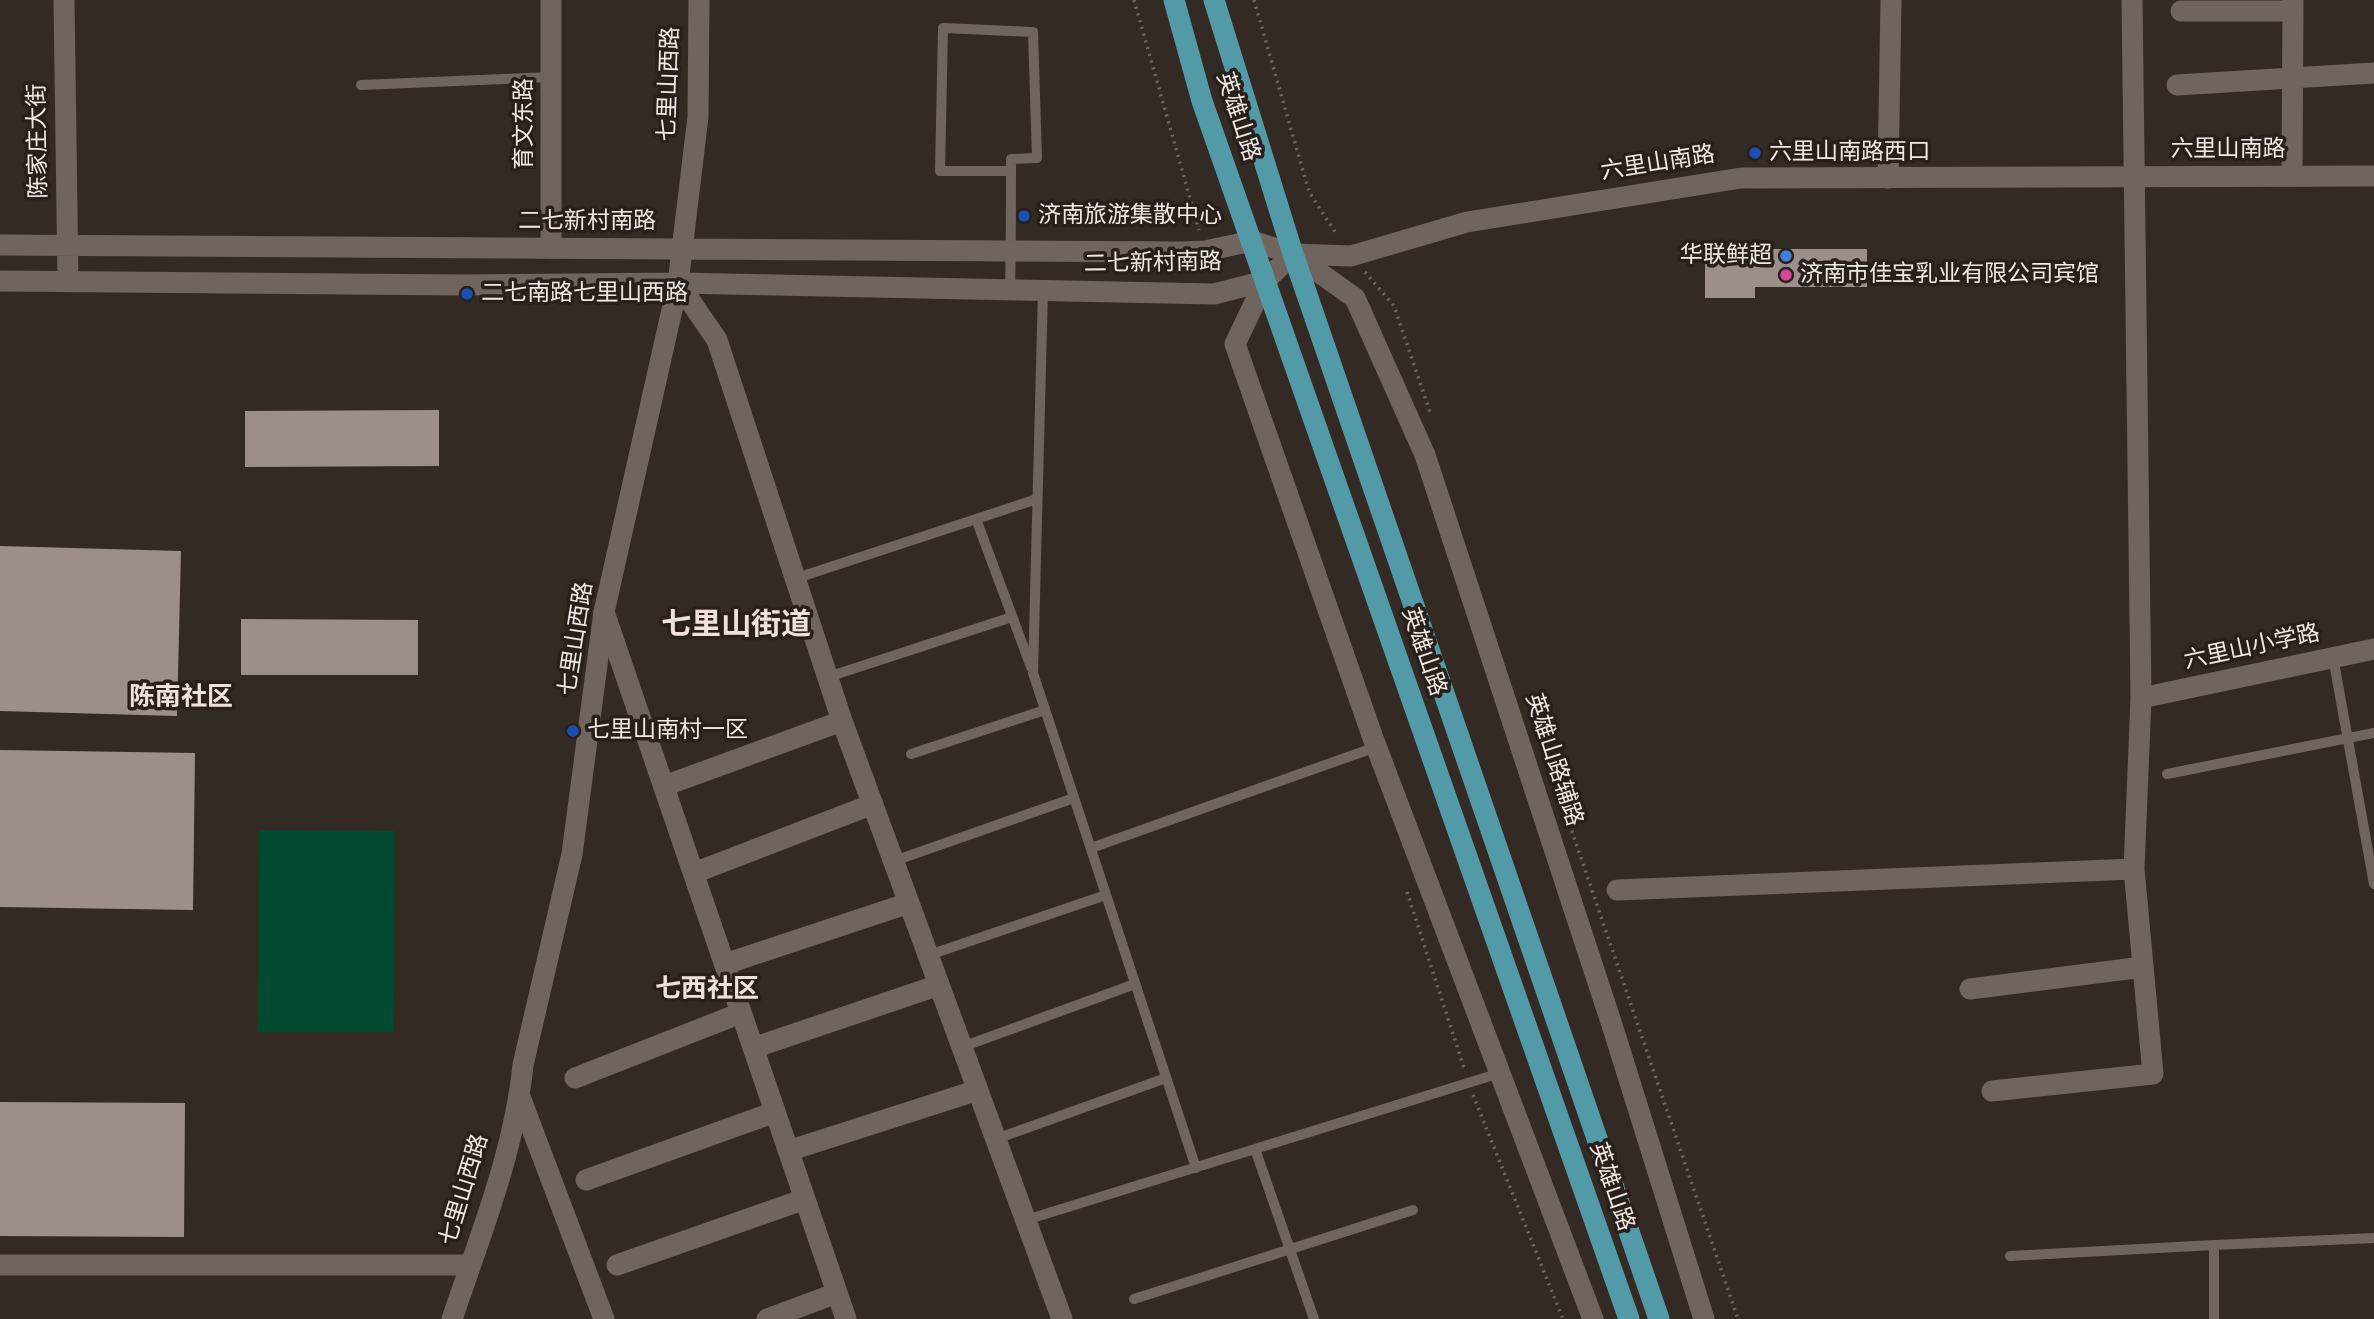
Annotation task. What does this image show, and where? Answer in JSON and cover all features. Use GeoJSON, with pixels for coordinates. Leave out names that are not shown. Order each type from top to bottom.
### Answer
{"type":"FeatureCollection","features":[{"type":"Feature","properties":{"kind":"main road","name":"英雄山路"},"geometry":{"type":"LineString","coordinates":[[1174,0],[1202,101],[1629,1319]]}},
{"type":"Feature","properties":{"kind":"main road","name":"英雄山路"},"geometry":{"type":"LineString","coordinates":[[1214,0],[1293,254],[1659,1319]]}},
{"type":"Feature","properties":{"kind":"street","name":"陈家庄大街"},"geometry":{"type":"LineString","coordinates":[[64,0],[68,281]]}},
{"type":"Feature","properties":{"kind":"street","name":"育文东路"},"geometry":{"type":"LineString","coordinates":[[551,0],[551,248]]}},
{"type":"Feature","properties":{"kind":"street","name":"七里山西路"},"geometry":{"type":"LineString","coordinates":[[456,1315],[470,1265],[488,1217],[520,1097],[523,1065],[572,854],[604,612],[678,283],[698,117],[699,0]]}},
{"type":"Feature","properties":{"kind":"street"},"geometry":{"type":"LineString","coordinates":[[1888,178],[1891,0]]}},
{"type":"Feature","properties":{"kind":"street"},"geometry":{"type":"LineString","coordinates":[[1993,1091],[2153,1074],[2134,869],[2141,698],[2132,176],[2132,0]]}},
{"type":"Feature","properties":{"kind":"street"},"geometry":{"type":"LineString","coordinates":[[2181,11],[2293,5],[2292,176]]}},
{"type":"Feature","properties":{"kind":"street"},"geometry":{"type":"LineString","coordinates":[[2177,85],[2374,73]]}},
{"type":"Feature","properties":{"kind":"street","name":"六里山南路"},"geometry":{"type":"LineString","coordinates":[[1293,254],[1351,256],[1468,222],[1741,178],[2374,176]]}},
{"type":"Feature","properties":{"kind":"street","name":"二七新村南路"},"geometry":{"type":"LineString","coordinates":[[0,245],[1205,251],[1252,241],[1293,254],[1265,281],[1214,294],[678,283],[461,285],[0,281]]}},
{"type":"Feature","properties":{"kind":"street","name":"英雄山路辅路"},"geometry":{"type":"LineString","coordinates":[[1293,254],[1355,298],[1425,455],[1612,1025],[1704,1319]]}},
{"type":"Feature","properties":{"kind":"street"},"geometry":{"type":"LineString","coordinates":[[1265,281],[1235,344],[1376,747],[1593,1319]]}},
{"type":"Feature","properties":{"kind":"street"},"geometry":{"type":"LineString","coordinates":[[678,283],[717,340],[842,721],[1026,1220],[1055,1317]]}},
{"type":"Feature","properties":{"kind":"street"},"geometry":{"type":"LineString","coordinates":[[604,612],[846,1319]]}},
{"type":"Feature","properties":{"kind":"street","name":"六里山小学路"},"geometry":{"type":"LineString","coordinates":[[2141,698],[2374,649]]}},
{"type":"Feature","properties":{"kind":"street"},"geometry":{"type":"LineString","coordinates":[[664,786],[842,721]]}},
{"type":"Feature","properties":{"kind":"street"},"geometry":{"type":"LineString","coordinates":[[694,873],[873,804]]}},
{"type":"Feature","properties":{"kind":"street"},"geometry":{"type":"LineString","coordinates":[[1617,890],[2134,869]]}},
{"type":"Feature","properties":{"kind":"street"},"geometry":{"type":"LineString","coordinates":[[725,964],[909,903]]}},
{"type":"Feature","properties":{"kind":"street"},"geometry":{"type":"LineString","coordinates":[[1970,989],[2143,967]]}},
{"type":"Feature","properties":{"kind":"street"},"geometry":{"type":"LineString","coordinates":[[753,1048],[939,985]]}},
{"type":"Feature","properties":{"kind":"street"},"geometry":{"type":"LineString","coordinates":[[575,1078],[741,1013]]}},
{"type":"Feature","properties":{"kind":"street"},"geometry":{"type":"LineString","coordinates":[[788,1151],[978,1090]]}},
{"type":"Feature","properties":{"kind":"street"},"geometry":{"type":"LineString","coordinates":[[520,1097],[604,1319]]}},
{"type":"Feature","properties":{"kind":"street"},"geometry":{"type":"LineString","coordinates":[[586,1180],[775,1111]]}},
{"type":"Feature","properties":{"kind":"street"},"geometry":{"type":"LineString","coordinates":[[617,1265],[805,1199]]}},
{"type":"Feature","properties":{"kind":"street"},"geometry":{"type":"LineString","coordinates":[[0,1265],[470,1265]]}},
{"type":"Feature","properties":{"kind":"street"},"geometry":{"type":"LineString","coordinates":[[767,1319],[837,1293]]}},
{"type":"Feature","properties":{"kind":"lane"},"geometry":{"type":"LineString","coordinates":[[1010,289],[1011,249],[1011,171],[1011,159],[1037,158],[1033,32],[943,28],[940,171],[1011,171]]}},
{"type":"Feature","properties":{"kind":"lane"},"geometry":{"type":"LineString","coordinates":[[362,85],[551,77]]}},
{"type":"Feature","properties":{"kind":"lane"},"geometry":{"type":"LineString","coordinates":[[1033,673],[1043,290]]}},
{"type":"Feature","properties":{"kind":"lane"},"geometry":{"type":"LineString","coordinates":[[797,578],[1037,499]]}},
{"type":"Feature","properties":{"kind":"lane"},"geometry":{"type":"LineString","coordinates":[[975,519],[1033,673],[1196,1168]]}},
{"type":"Feature","properties":{"kind":"lane"},"geometry":{"type":"LineString","coordinates":[[828,677],[1012,617]]}},
{"type":"Feature","properties":{"kind":"lane"},"geometry":{"type":"LineString","coordinates":[[2333,657],[2347,737],[2369,824],[2374,884]]}},
{"type":"Feature","properties":{"kind":"lane"},"geometry":{"type":"LineString","coordinates":[[911,754],[1045,710]]}},
{"type":"Feature","properties":{"kind":"lane"},"geometry":{"type":"LineString","coordinates":[[2167,774],[2374,733]]}},
{"type":"Feature","properties":{"kind":"lane"},"geometry":{"type":"LineString","coordinates":[[1091,848],[1376,747]]}},
{"type":"Feature","properties":{"kind":"lane"},"geometry":{"type":"LineString","coordinates":[[894,861],[1074,798]]}},
{"type":"Feature","properties":{"kind":"lane"},"geometry":{"type":"LineString","coordinates":[[929,955],[1106,895]]}},
{"type":"Feature","properties":{"kind":"lane"},"geometry":{"type":"LineString","coordinates":[[962,1047],[1135,984]]}},
{"type":"Feature","properties":{"kind":"lane"},"geometry":{"type":"LineString","coordinates":[[1026,1220],[1500,1073]]}},
{"type":"Feature","properties":{"kind":"lane"},"geometry":{"type":"LineString","coordinates":[[996,1139],[1166,1078]]}},
{"type":"Feature","properties":{"kind":"lane"},"geometry":{"type":"LineString","coordinates":[[1255,1149],[1314,1319]]}},
{"type":"Feature","properties":{"kind":"lane"},"geometry":{"type":"LineString","coordinates":[[1133,1299],[1413,1210]]}},
{"type":"Feature","properties":{"kind":"lane"},"geometry":{"type":"LineString","coordinates":[[2010,1256],[2374,1238]]}},
{"type":"Feature","properties":{"kind":"lane"},"geometry":{"type":"LineString","coordinates":[[2214,1245],[2214,1319]]}},
{"type":"Feature","properties":{"kind":"green space"},"geometry":{"type":"Polygon","coordinates":[[[259,830],[395,831],[394,1032],[258,1032],[259,830]]]}},
{"type":"Feature","properties":{"kind":"building","name":"济南市佳宝乳业有限公司宾馆"},"geometry":{"type":"Polygon","coordinates":[[[1756,249],[1867,249],[1867,287],[1755,287],[1755,298],[1705,298],[1705,263],[1756,262],[1756,249]]]}},
{"type":"Feature","properties":{"kind":"building"},"geometry":{"type":"Polygon","coordinates":[[[439,410],[439,466],[245,467],[245,411],[439,410]]]}},
{"type":"Feature","properties":{"kind":"building"},"geometry":{"type":"Polygon","coordinates":[[[0,546],[181,551],[177,716],[0,711],[0,546]]]}},
{"type":"Feature","properties":{"kind":"building"},"geometry":{"type":"Polygon","coordinates":[[[241,619],[418,620],[418,675],[241,675],[241,619]]]}},
{"type":"Feature","properties":{"kind":"building"},"geometry":{"type":"Polygon","coordinates":[[[0,750],[195,753],[193,910],[0,907],[0,750]]]}},
{"type":"Feature","properties":{"kind":"building"},"geometry":{"type":"Polygon","coordinates":[[[0,1102],[185,1103],[184,1237],[0,1236],[0,1102]]]}},
{"type":"Feature","properties":{"kind":"place","name":"六里山南路西口"},"geometry":{"type":"Point","coordinates":[1755,153]}},
{"type":"Feature","properties":{"kind":"place","name":"济南旅游集散中心"},"geometry":{"type":"Point","coordinates":[1024,216]}},
{"type":"Feature","properties":{"kind":"place","name":"华联鲜超"},"geometry":{"type":"Point","coordinates":[1786,256]}},
{"type":"Feature","properties":{"kind":"place","name":"济南市佳宝乳业有限公司宾馆"},"geometry":{"type":"Point","coordinates":[1786,275]}},
{"type":"Feature","properties":{"kind":"place","name":"二七南路七里山西路"},"geometry":{"type":"Point","coordinates":[467,294]}},
{"type":"Feature","properties":{"kind":"place","name":"七里山南村一区"},"geometry":{"type":"Point","coordinates":[573,731]}},
{"type":"Feature","properties":{"kind":"district","name":"七里山街道"},"geometry":{"type":"Point","coordinates":[736,626]}},
{"type":"Feature","properties":{"kind":"district","name":"陈南社区"},"geometry":{"type":"Point","coordinates":[181,698]}},
{"type":"Feature","properties":{"kind":"district","name":"七西社区"},"geometry":{"type":"Point","coordinates":[707,990]}}]}
